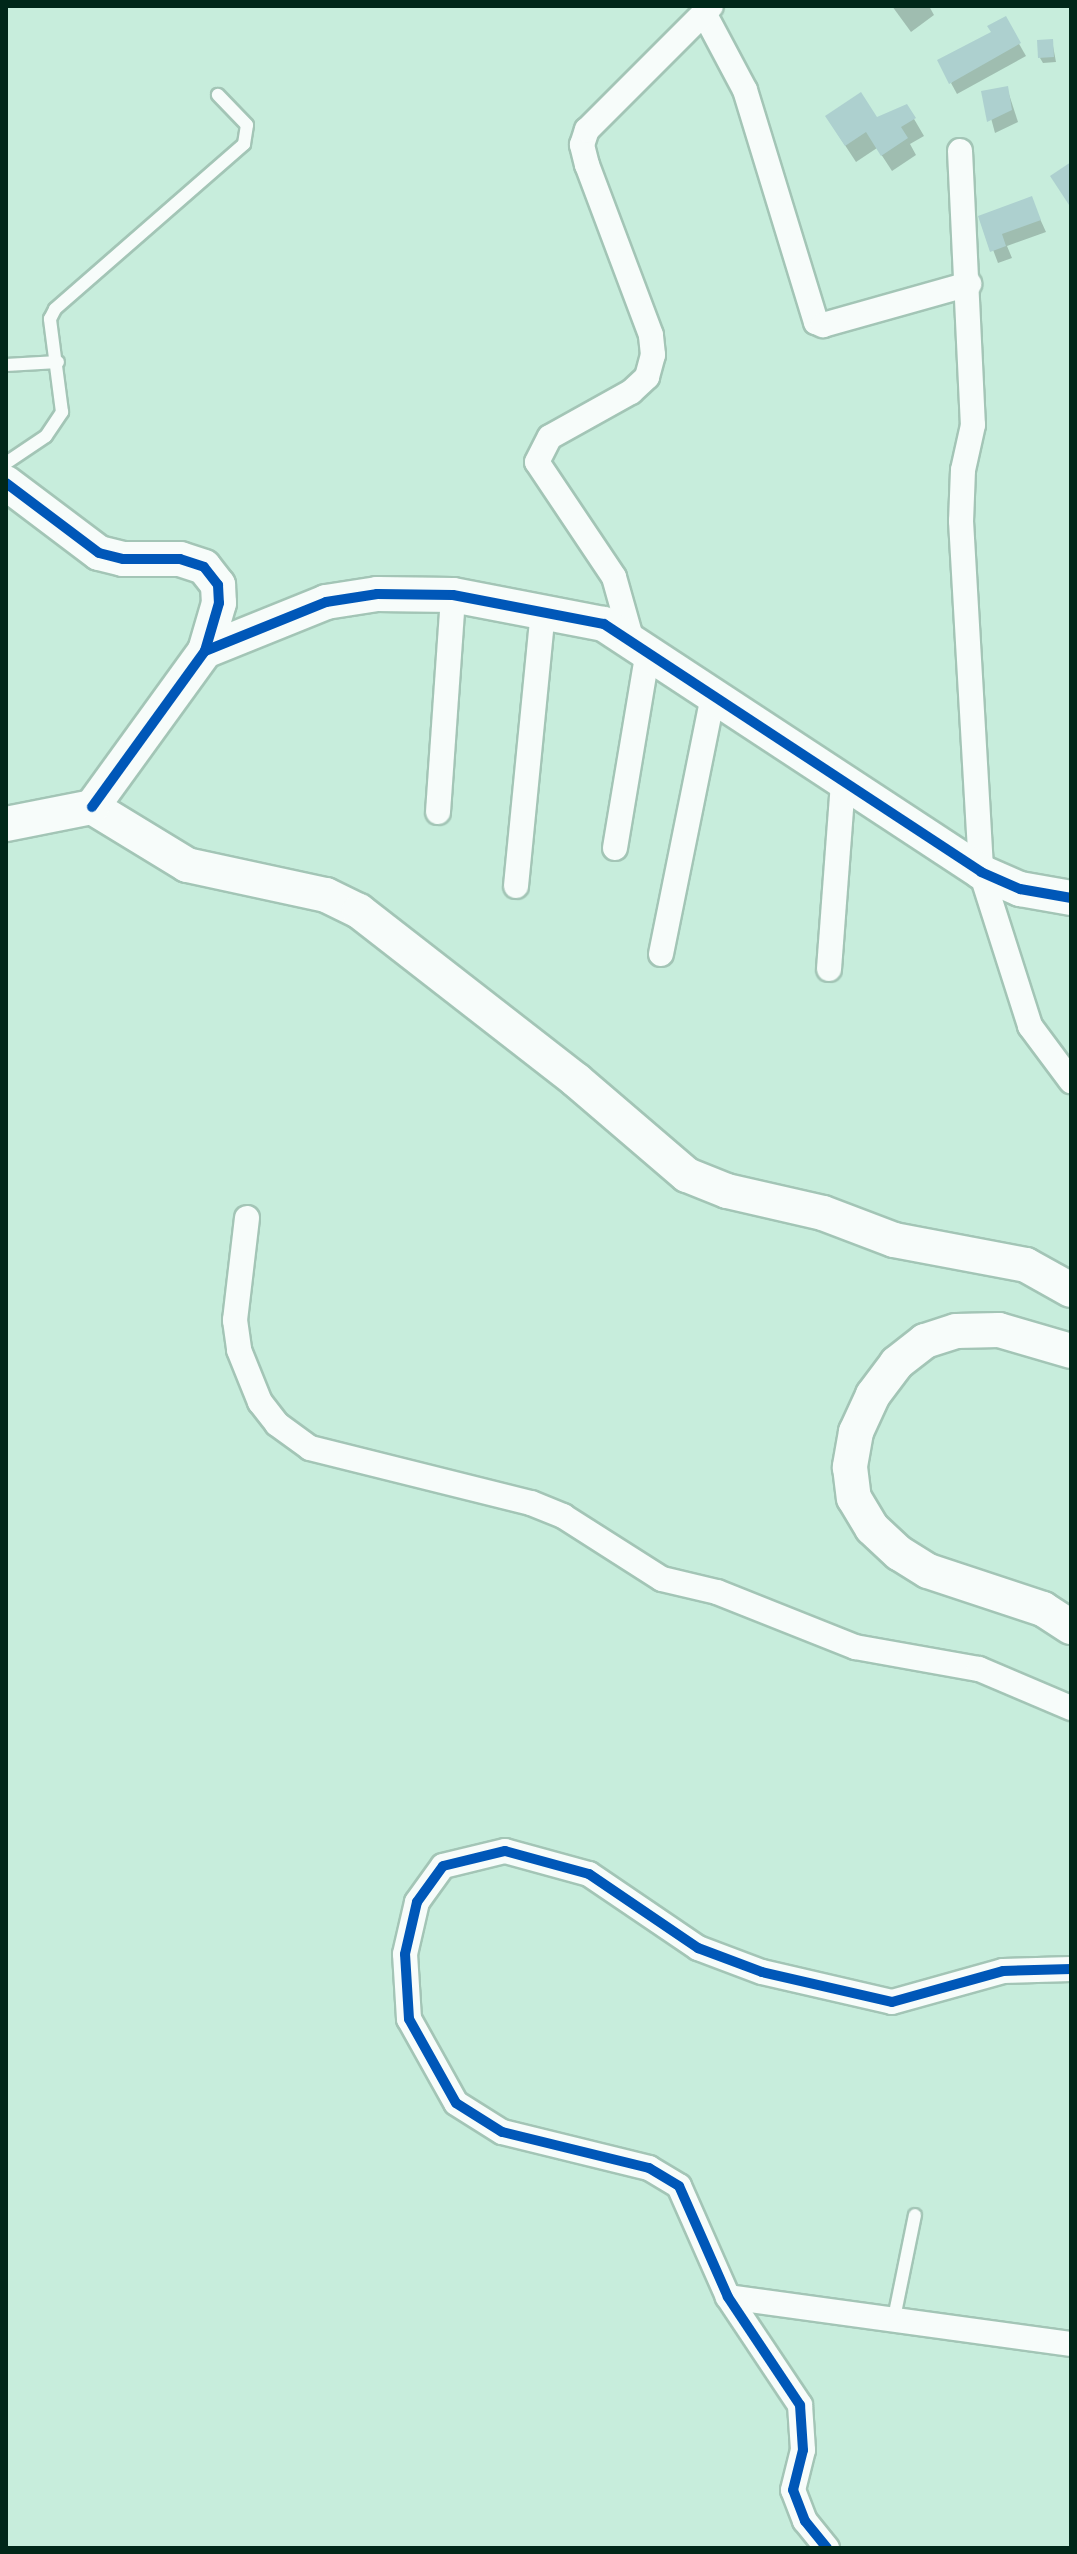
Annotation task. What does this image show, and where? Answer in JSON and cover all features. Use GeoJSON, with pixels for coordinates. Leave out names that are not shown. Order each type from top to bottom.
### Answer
{"type":"FeatureCollection","features":[{"type":"Feature","properties":{"kind":"street"},"geometry":{"type":"LineString","coordinates":[[615,848],[640,646],[614,577],[537,462],[550,437],[631,392],[647,377],[653,355],[651,335],[582,145],[595,119],[708,9],[745,90],[816,322],[823,325],[969,284]]}},
{"type":"Feature","properties":{"kind":"street"},"geometry":{"type":"LineString","coordinates":[[960,151],[969,284],[973,425],[963,470],[961,521],[981,872],[1030,1026],[1071,1081]]}},
{"type":"Feature","properties":{"kind":"street"},"geometry":{"type":"LineString","coordinates":[[6,483],[99,553],[123,559],[180,559],[204,567],[218,585],[219,603],[205,651],[92,807]]}},
{"type":"Feature","properties":{"kind":"street"},"geometry":{"type":"LineString","coordinates":[[205,651],[326,602],[377,594],[453,595],[604,624],[981,872],[1020,889],[1071,898]]}},
{"type":"Feature","properties":{"kind":"street"},"geometry":{"type":"LineString","coordinates":[[438,812],[453,595]]}},
{"type":"Feature","properties":{"kind":"street"},"geometry":{"type":"LineString","coordinates":[[516,886],[543,610]]}},
{"type":"Feature","properties":{"kind":"street"},"geometry":{"type":"LineString","coordinates":[[661,954],[713,695]]}},
{"type":"Feature","properties":{"kind":"street"},"geometry":{"type":"LineString","coordinates":[[829,969],[843,781]]}},
{"type":"Feature","properties":{"kind":"street"},"geometry":{"type":"LineString","coordinates":[[6,824],[92,807],[187,865],[326,895],[359,911],[576,1080],[687,1175],[727,1191],[823,1213],[894,1240],[1026,1265],[1071,1290]]}},
{"type":"Feature","properties":{"kind":"street"},"geometry":{"type":"LineString","coordinates":[[247,1218],[235,1320],[239,1350],[260,1402],[277,1424],[310,1448],[531,1503],[563,1516],[662,1579],[717,1592],[855,1647],[979,1669],[1071,1708]]}},
{"type":"Feature","properties":{"kind":"street"},"geometry":{"type":"LineString","coordinates":[[1071,1351],[999,1330],[956,1331],[925,1341],[897,1363],[873,1395],[856,1432],[850,1467],[854,1498],[872,1528],[899,1553],[928,1571],[1043,1609],[1071,1627]]}},
{"type":"Feature","properties":{"kind":"street"},"geometry":{"type":"LineString","coordinates":[[827,2548],[805,2521],[793,2490],[803,2450],[800,2405],[728,2297],[679,2186],[649,2168],[502,2132],[456,2103],[409,2019],[405,1954],[417,1902],[443,1866],[505,1851],[589,1874],[698,1948],[762,1972],[892,2002],[1003,1971],[1071,1969]]}},
{"type":"Feature","properties":{"kind":"street"},"geometry":{"type":"LineString","coordinates":[[728,2297],[1071,2344]]}},
{"type":"Feature","properties":{"kind":"lane"},"geometry":{"type":"LineString","coordinates":[[6,463],[58,422],[62,412],[58,362],[50,319],[55,309],[244,144],[247,125],[218,95]]}},
{"type":"Feature","properties":{"kind":"lane"},"geometry":{"type":"LineString","coordinates":[[6,365],[58,362]]}},
{"type":"Feature","properties":{"kind":"lane"},"geometry":{"type":"LineString","coordinates":[[894,2318],[915,2215]]}},
{"type":"Feature","properties":{"kind":"building"},"geometry":{"type":"Polygon","coordinates":[[[1006,16],[1021,43],[949,84],[937,60],[991,32],[987,26],[1006,16]]]}},
{"type":"Feature","properties":{"kind":"building"},"geometry":{"type":"Polygon","coordinates":[[[1053,39],[1054,57],[1038,58],[1037,40],[1053,39]]]}},
{"type":"Feature","properties":{"kind":"building"},"geometry":{"type":"Polygon","coordinates":[[[1008,86],[1012,110],[987,122],[981,91],[1008,86]]]}},
{"type":"Feature","properties":{"kind":"building"},"geometry":{"type":"Polygon","coordinates":[[[861,92],[877,117],[907,104],[916,118],[901,127],[908,138],[881,156],[866,132],[845,146],[825,116],[861,92]]]}},
{"type":"Feature","properties":{"kind":"building"},"geometry":{"type":"Polygon","coordinates":[[[1071,162],[1071,208],[1050,176],[1071,162]]]}},
{"type":"Feature","properties":{"kind":"building"},"geometry":{"type":"Polygon","coordinates":[[[1032,196],[1041,220],[1002,234],[1006,246],[990,252],[978,216],[1032,196]]]}},
{"type":"Feature","properties":{"kind":"cycle path"},"geometry":{"type":"LineString","coordinates":[[6,483],[99,553],[123,559],[180,559],[204,567],[218,585],[219,603],[205,651]]}},
{"type":"Feature","properties":{"kind":"cycle path"},"geometry":{"type":"LineString","coordinates":[[92,807],[205,651],[326,602],[377,594],[453,595],[604,624],[981,872],[1020,889],[1071,898]]}},
{"type":"Feature","properties":{"kind":"cycle path"},"geometry":{"type":"LineString","coordinates":[[827,2548],[805,2521],[793,2490],[803,2450],[800,2405],[728,2297],[679,2186],[649,2168],[502,2132],[456,2103],[409,2019],[405,1954],[417,1902],[443,1866],[505,1851],[589,1874],[698,1948],[762,1972],[892,2002],[1003,1971],[1071,1969]]}}]}
